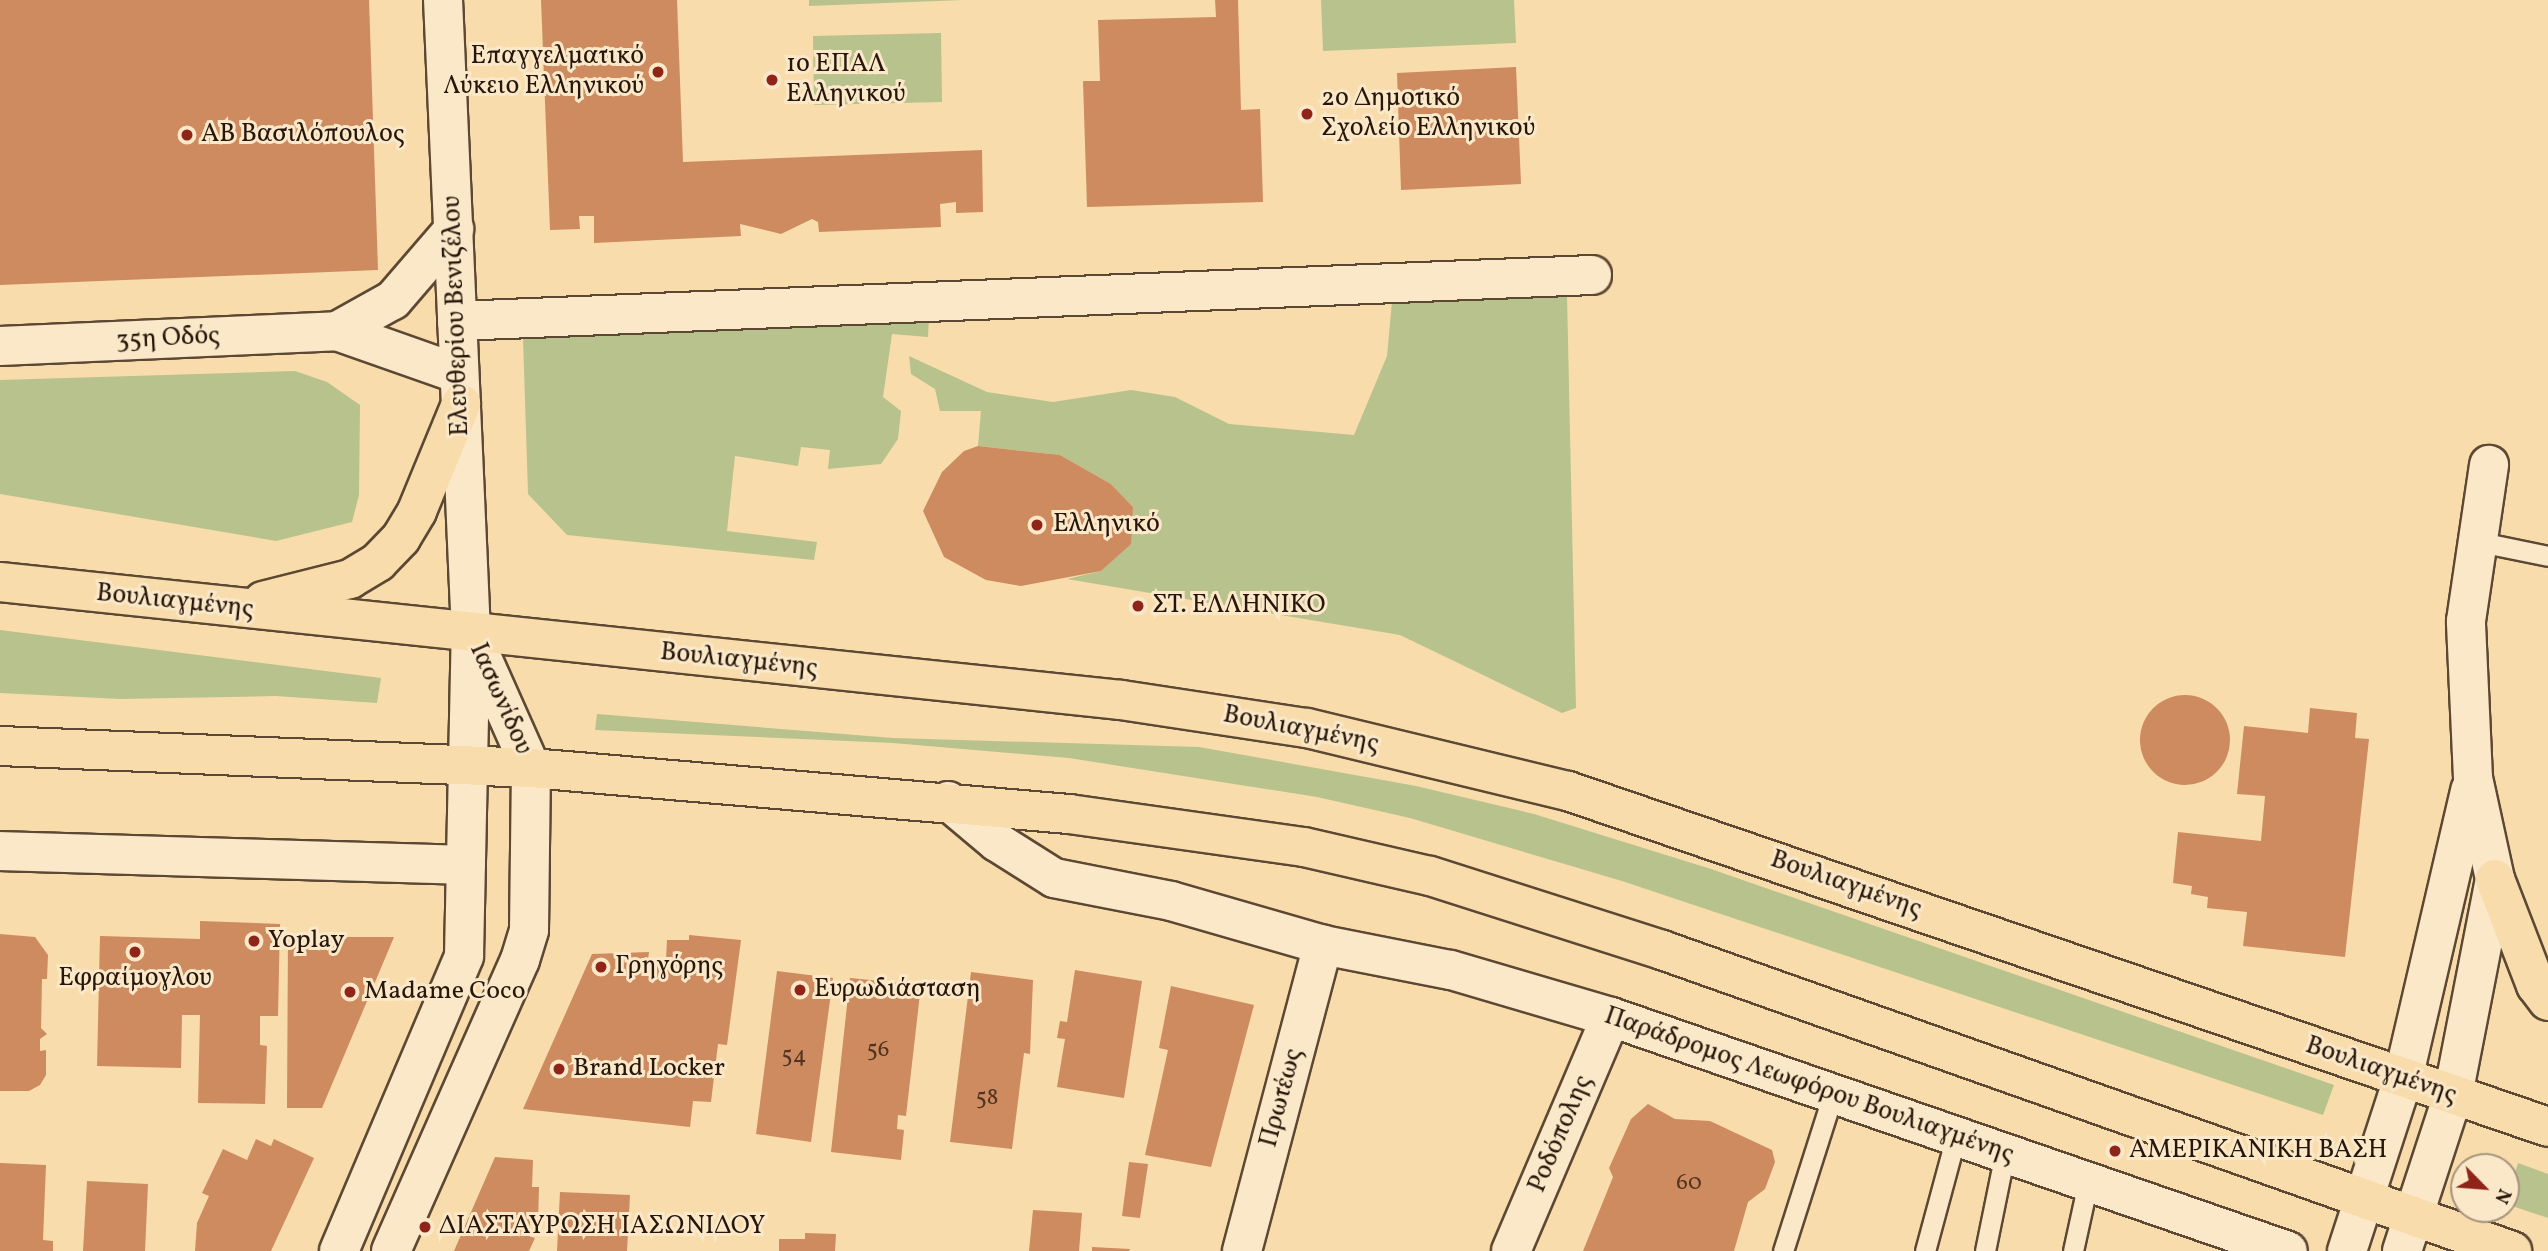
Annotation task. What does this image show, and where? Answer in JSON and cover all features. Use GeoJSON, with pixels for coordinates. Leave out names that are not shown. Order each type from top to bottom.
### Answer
{"type":"FeatureCollection","features":[{"type":"Feature","properties":{"kind":"main road"},"geometry":{"type":"LineString","coordinates":[[229,608],[316,590],[350,579],[378,562],[401,538],[417,511],[460,389]]}},
{"type":"Feature","properties":{"kind":"main road","name":"Βουλιαγμένης"},"geometry":{"type":"LineString","coordinates":[[0,582],[1121,700],[1307,728],[1448,760],[1686,830],[2548,1127]]}},
{"type":"Feature","properties":{"kind":"main road"},"geometry":{"type":"LineString","coordinates":[[0,746],[531,768],[948,801],[1175,826],[1304,847],[1430,876],[1896,1031],[2363,1201],[2407,1235],[2512,1251]]}},
{"type":"Feature","properties":{"kind":"main road"},"geometry":{"type":"LineString","coordinates":[[2495,879],[2536,985],[2548,1001]]}},
{"type":"Feature","properties":{"kind":"street","name":"Ελευθερίου Βενιζέλου"},"geometry":{"type":"LineString","coordinates":[[443,0],[471,633]]}},
{"type":"Feature","properties":{"kind":"street","name":"35η Οδός"},"geometry":{"type":"LineString","coordinates":[[0,346],[337,331],[393,300],[454,229]]}},
{"type":"Feature","properties":{"kind":"street"},"geometry":{"type":"LineString","coordinates":[[457,321],[1592,275]]}},
{"type":"Feature","properties":{"kind":"street","name":"35η Οδός"},"geometry":{"type":"LineString","coordinates":[[337,331],[460,389]]}},
{"type":"Feature","properties":{"kind":"street"},"geometry":{"type":"LineString","coordinates":[[2407,1235],[2453,1096],[2495,879],[2473,778],[2466,621],[2480,542],[2489,465]]}},
{"type":"Feature","properties":{"kind":"street","name":"Ιασωνίδου"},"geometry":{"type":"LineString","coordinates":[[339,1251],[464,956],[471,633]]}},
{"type":"Feature","properties":{"kind":"street","name":"Ιασωνίδου"},"geometry":{"type":"LineString","coordinates":[[391,1251],[520,960],[529,930],[531,768],[471,633]]}},
{"type":"Feature","properties":{"kind":"street"},"geometry":{"type":"LineString","coordinates":[[2347,1251],[2403,1079],[2473,778]]}},
{"type":"Feature","properties":{"kind":"street","name":"Παράδρομος Λεωφόρου Βουλιαγμένης"},"geometry":{"type":"LineString","coordinates":[[948,801],[997,842],[1054,878],[1171,901],[1323,945],[1451,970],[1611,1017],[2288,1251]]}},
{"type":"Feature","properties":{"kind":"street"},"geometry":{"type":"LineString","coordinates":[[0,851],[466,865]]}},
{"type":"Feature","properties":{"kind":"street","name":"Πρωτέως"},"geometry":{"type":"LineString","coordinates":[[1242,1251],[1323,945]]}},
{"type":"Feature","properties":{"kind":"street","name":"Ροδόπολης"},"geometry":{"type":"LineString","coordinates":[[1511,1251],[1611,1017]]}},
{"type":"Feature","properties":{"kind":"lane"},"geometry":{"type":"LineString","coordinates":[[2480,542],[2548,556]]}},
{"type":"Feature","properties":{"kind":"lane"},"geometry":{"type":"LineString","coordinates":[[1783,1251],[1833,1094]]}},
{"type":"Feature","properties":{"kind":"lane"},"geometry":{"type":"LineString","coordinates":[[1925,1251],[1956,1136]]}},
{"type":"Feature","properties":{"kind":"lane"},"geometry":{"type":"LineString","coordinates":[[1985,1251],[2005,1153]]}},
{"type":"Feature","properties":{"kind":"lane"},"geometry":{"type":"LineString","coordinates":[[2073,1251],[2088,1182]]}},
{"type":"Feature","properties":{"kind":"green space"},"geometry":{"type":"Polygon","coordinates":[[[809,0],[963,0],[809,6],[809,0]]]}},
{"type":"Feature","properties":{"kind":"green space"},"geometry":{"type":"Polygon","coordinates":[[[1321,0],[1514,0],[1516,43],[1323,51],[1321,0]]]}},
{"type":"Feature","properties":{"kind":"green space"},"geometry":{"type":"Polygon","coordinates":[[[941,33],[942,102],[814,105],[813,36],[941,33]]]}},
{"type":"Feature","properties":{"kind":"green space"},"geometry":{"type":"Polygon","coordinates":[[[1567,295],[1576,708],[1562,713],[1400,635],[1067,579],[1101,571],[1130,544],[1133,507],[1111,484],[1060,455],[978,446],[981,411],[940,411],[935,389],[911,374],[909,356],[987,392],[1053,402],[1131,390],[1175,397],[1229,424],[1354,435],[1387,356],[1392,301],[1567,295]]]}},
{"type":"Feature","properties":{"kind":"green space"},"geometry":{"type":"Polygon","coordinates":[[[929,318],[928,337],[892,334],[883,397],[901,411],[898,439],[881,464],[828,469],[830,450],[801,447],[798,466],[735,456],[727,531],[817,542],[814,560],[567,535],[528,494],[523,338],[929,318]]]}},
{"type":"Feature","properties":{"kind":"green space"},"geometry":{"type":"Polygon","coordinates":[[[295,371],[327,382],[360,405],[359,495],[352,522],[276,541],[0,494],[0,380],[295,371]]]}},
{"type":"Feature","properties":{"kind":"green space"},"geometry":{"type":"Polygon","coordinates":[[[0,630],[381,678],[377,703],[276,696],[120,699],[0,693],[0,630]]]}},
{"type":"Feature","properties":{"kind":"green space"},"geometry":{"type":"Polygon","coordinates":[[[597,714],[893,738],[1199,747],[1416,786],[1534,814],[1711,869],[2334,1085],[2323,1115],[1622,881],[1410,818],[1317,797],[1069,758],[893,743],[595,730],[597,714]]]}},
{"type":"Feature","properties":{"kind":"green space"},"geometry":{"type":"Polygon","coordinates":[[[2520,1164],[2548,1174],[2548,1218],[2520,1209],[2520,1164]]]}},
{"type":"Feature","properties":{"kind":"building","name":"ΑΒ Βασιλόπουλος"},"geometry":{"type":"Polygon","coordinates":[[[0,0],[369,0],[378,270],[0,285],[0,0]]]}},
{"type":"Feature","properties":{"kind":"building"},"geometry":{"type":"Polygon","coordinates":[[[541,0],[677,0],[683,162],[982,150],[983,212],[956,213],[956,202],[940,204],[941,227],[819,232],[818,222],[812,219],[781,234],[740,224],[741,236],[594,243],[594,216],[579,216],[580,229],[550,230],[541,0]]]}},
{"type":"Feature","properties":{"kind":"building"},"geometry":{"type":"Polygon","coordinates":[[[1215,0],[1238,0],[1241,110],[1260,109],[1263,202],[1087,207],[1083,81],[1100,81],[1098,20],[1216,17],[1215,0]]]}},
{"type":"Feature","properties":{"kind":"building"},"geometry":{"type":"Polygon","coordinates":[[[1516,67],[1521,184],[1401,190],[1397,73],[1516,67]]]}},
{"type":"Feature","properties":{"kind":"building"},"geometry":{"type":"Polygon","coordinates":[[[978,446],[1060,455],[1111,484],[1133,507],[1131,544],[1101,571],[1021,586],[986,580],[944,557],[923,511],[942,472],[964,451],[978,446]]]}},
{"type":"Feature","properties":{"kind":"building"},"geometry":{"type":"Polygon","coordinates":[[[2185,695],[2202,698],[2217,708],[2227,723],[2230,740],[2227,757],[2217,772],[2202,782],[2185,785],[2168,782],[2153,772],[2143,757],[2140,740],[2143,723],[2153,708],[2168,698],[2185,695]]]}},
{"type":"Feature","properties":{"kind":"building"},"geometry":{"type":"Polygon","coordinates":[[[2310,708],[2357,713],[2355,738],[2369,739],[2345,957],[2243,946],[2247,912],[2207,908],[2208,897],[2191,894],[2192,886],[2173,883],[2178,832],[2261,841],[2265,796],[2237,794],[2244,726],[2308,733],[2310,708]]]}},
{"type":"Feature","properties":{"kind":"building"},"geometry":{"type":"Polygon","coordinates":[[[200,921],[280,924],[278,1016],[260,1016],[260,1045],[267,1046],[265,1104],[198,1103],[200,1015],[182,1015],[181,1068],[97,1066],[100,936],[200,939],[200,921]]]}},
{"type":"Feature","properties":{"kind":"building"},"geometry":{"type":"Polygon","coordinates":[[[0,934],[35,937],[48,955],[47,979],[42,979],[41,1028],[47,1034],[40,1039],[40,1051],[46,1050],[46,1075],[40,1085],[29,1091],[0,1091],[0,934]]]}},
{"type":"Feature","properties":{"kind":"building"},"geometry":{"type":"Polygon","coordinates":[[[689,935],[741,940],[727,1045],[718,1044],[711,1102],[693,1101],[690,1127],[523,1109],[592,954],[649,952],[648,960],[666,959],[667,940],[689,940],[689,935]]]}},
{"type":"Feature","properties":{"kind":"building"},"geometry":{"type":"Polygon","coordinates":[[[288,937],[394,937],[322,1108],[287,1108],[288,937]]]}},
{"type":"Feature","properties":{"kind":"building"},"geometry":{"type":"Polygon","coordinates":[[[1075,970],[1142,981],[1124,1098],[1057,1087],[1065,1039],[1057,1038],[1060,1021],[1067,1022],[1075,970]]]}},
{"type":"Feature","properties":{"kind":"building"},"geometry":{"type":"Polygon","coordinates":[[[777,971],[833,978],[811,1142],[756,1134],[777,971]]]}},
{"type":"Feature","properties":{"kind":"building"},"geometry":{"type":"Polygon","coordinates":[[[971,972],[1033,980],[1030,1054],[1024,1053],[1012,1149],[950,1142],[971,972]]]}},
{"type":"Feature","properties":{"kind":"building"},"geometry":{"type":"Polygon","coordinates":[[[850,978],[921,985],[906,1116],[898,1115],[897,1129],[904,1130],[901,1160],[831,1152],[850,978]]]}},
{"type":"Feature","properties":{"kind":"building"},"geometry":{"type":"Polygon","coordinates":[[[1171,986],[1254,1005],[1211,1167],[1145,1155],[1168,1050],[1159,1048],[1171,986]]]}},
{"type":"Feature","properties":{"kind":"building"},"geometry":{"type":"Polygon","coordinates":[[[1648,1104],[1675,1119],[1710,1121],[1772,1150],[1775,1162],[1765,1189],[1748,1202],[1734,1251],[1583,1251],[1613,1177],[1609,1168],[1631,1119],[1648,1104]]]}},
{"type":"Feature","properties":{"kind":"building"},"geometry":{"type":"Polygon","coordinates":[[[256,1139],[271,1146],[274,1139],[314,1158],[271,1251],[195,1251],[197,1223],[209,1196],[202,1193],[223,1149],[247,1160],[256,1139]]]}},
{"type":"Feature","properties":{"kind":"building"},"geometry":{"type":"Polygon","coordinates":[[[495,1157],[533,1160],[532,1187],[539,1187],[538,1222],[530,1222],[529,1236],[535,1238],[529,1251],[454,1251],[495,1157]]]}},
{"type":"Feature","properties":{"kind":"building"},"geometry":{"type":"Polygon","coordinates":[[[1129,1162],[1148,1164],[1140,1218],[1122,1216],[1129,1162]]]}},
{"type":"Feature","properties":{"kind":"building"},"geometry":{"type":"Polygon","coordinates":[[[0,1163],[46,1165],[43,1240],[53,1241],[53,1251],[0,1251],[0,1163]]]}},
{"type":"Feature","properties":{"kind":"building"},"geometry":{"type":"Polygon","coordinates":[[[87,1181],[148,1184],[145,1251],[83,1251],[87,1181]]]}},
{"type":"Feature","properties":{"kind":"building"},"geometry":{"type":"Polygon","coordinates":[[[560,1192],[630,1195],[627,1251],[557,1251],[560,1192]]]}},
{"type":"Feature","properties":{"kind":"building"},"geometry":{"type":"Polygon","coordinates":[[[1033,1210],[1082,1213],[1079,1251],[1029,1251],[1033,1210]]]}},
{"type":"Feature","properties":{"kind":"building"},"geometry":{"type":"Polygon","coordinates":[[[805,1233],[836,1234],[835,1251],[779,1251],[779,1239],[805,1239],[805,1233]]]}},
{"type":"Feature","properties":{"kind":"building"},"geometry":{"type":"Polygon","coordinates":[[[1092,1247],[1130,1249],[1092,1251],[1092,1247]]]}},
{"type":"Feature","properties":{"kind":"place","name":"Επαγγελματικό Λύκειο Ελληνικού"},"geometry":{"type":"Point","coordinates":[658,72]}},
{"type":"Feature","properties":{"kind":"place","name":"1ο ΕΠΑΛ Ελληνικού"},"geometry":{"type":"Point","coordinates":[772,80]}},
{"type":"Feature","properties":{"kind":"place","name":"2ο Δημοτικό Σχολείο Ελληνικού"},"geometry":{"type":"Point","coordinates":[1307,114]}},
{"type":"Feature","properties":{"kind":"place","name":"ΑΒ Βασιλόπουλος"},"geometry":{"type":"Point","coordinates":[187,135]}},
{"type":"Feature","properties":{"kind":"place","name":"Ελληνικό"},"geometry":{"type":"Point","coordinates":[1037,525]}},
{"type":"Feature","properties":{"kind":"place","name":"ΣΤ. ΕΛΛΗΝΙΚΟ"},"geometry":{"type":"Point","coordinates":[1138,606]}},
{"type":"Feature","properties":{"kind":"place","name":"Yoplay"},"geometry":{"type":"Point","coordinates":[254,941]}},
{"type":"Feature","properties":{"kind":"place","name":"Εφραίμογλου"},"geometry":{"type":"Point","coordinates":[135,952]}},
{"type":"Feature","properties":{"kind":"place","name":"Γρηγόρης"},"geometry":{"type":"Point","coordinates":[601,967]}},
{"type":"Feature","properties":{"kind":"place","name":"Ευρωδιάσταση"},"geometry":{"type":"Point","coordinates":[800,990]}},
{"type":"Feature","properties":{"kind":"place","name":"Madame Coco"},"geometry":{"type":"Point","coordinates":[350,992]}},
{"type":"Feature","properties":{"kind":"place","name":"Brand Locker"},"geometry":{"type":"Point","coordinates":[559,1069]}},
{"type":"Feature","properties":{"kind":"place","name":"ΑΜΕΡΙΚΑΝΙΚΗ ΒΑΣΗ"},"geometry":{"type":"Point","coordinates":[2115,1151]}},
{"type":"Feature","properties":{"kind":"place","name":"ΔΙΑΣΤΑΥΡΩΣΗ ΙΑΣΩΝΙΔΟΥ"},"geometry":{"type":"Point","coordinates":[425,1227]}}]}
